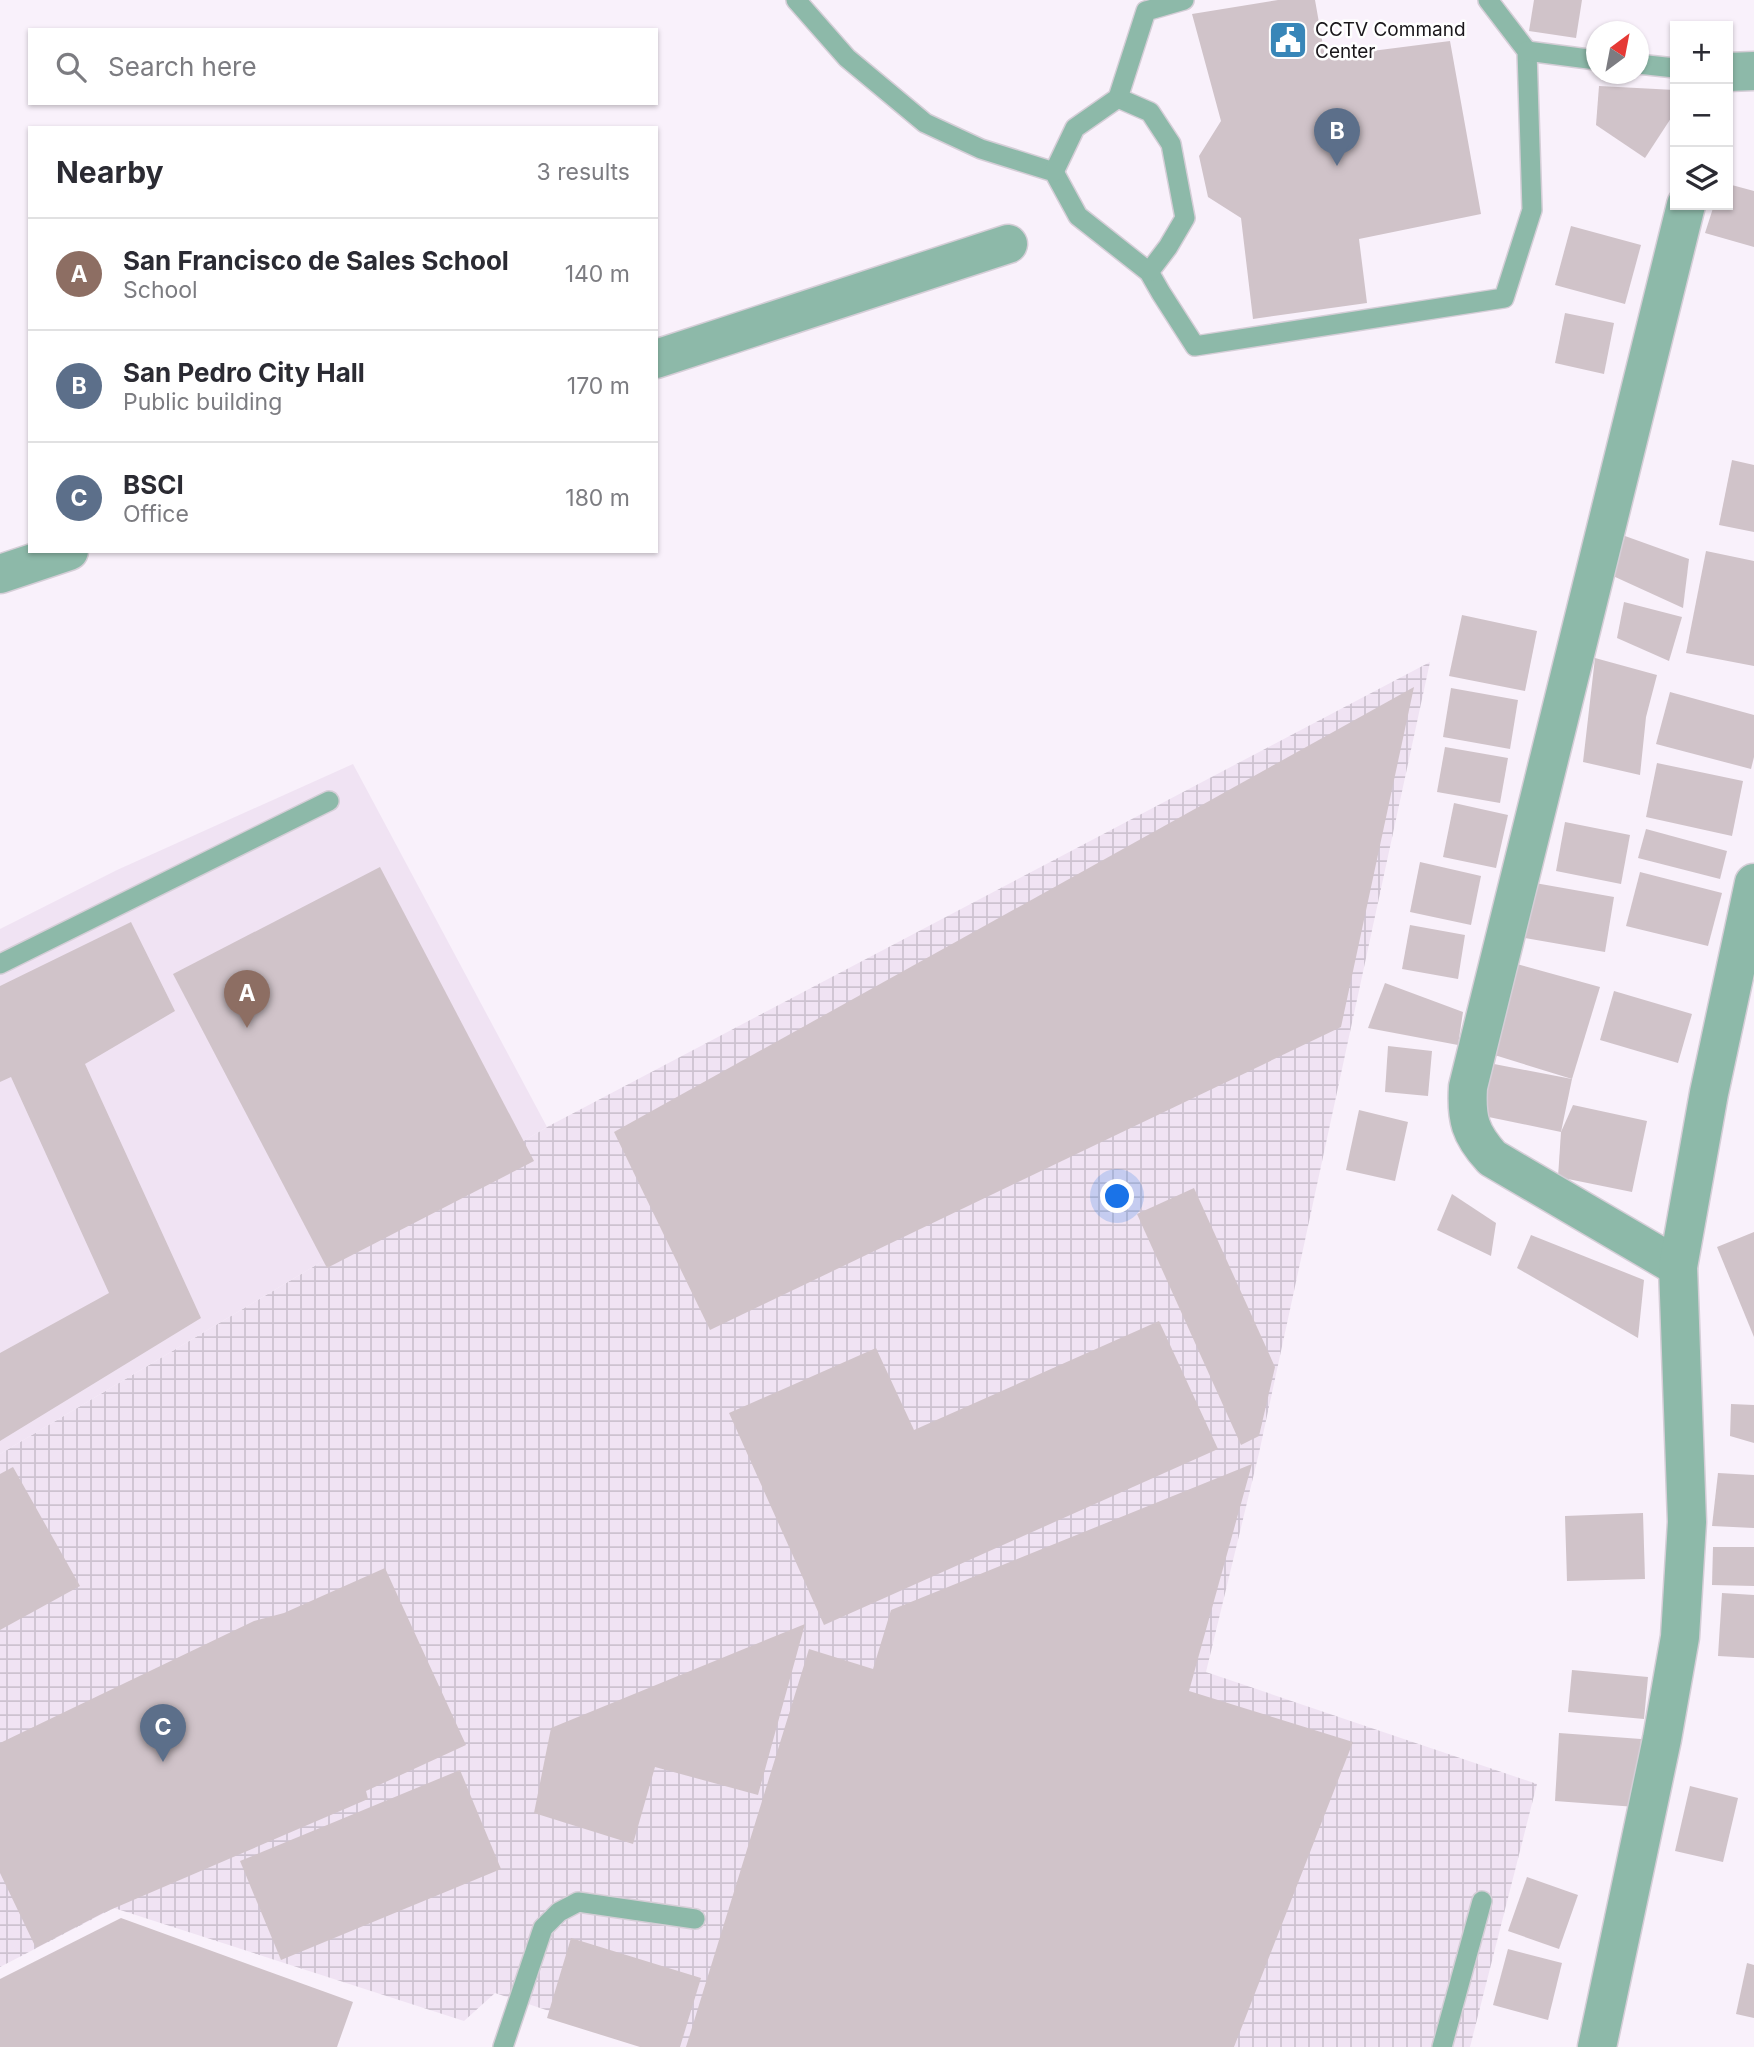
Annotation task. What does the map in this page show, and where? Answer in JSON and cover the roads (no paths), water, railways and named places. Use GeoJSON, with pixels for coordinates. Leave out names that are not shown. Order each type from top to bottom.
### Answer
{"type":"FeatureCollection","features":[{"type":"Feature","properties":{"kind":"street"},"geometry":{"type":"LineString","coordinates":[[1733,72],[1754,71]]}},
{"type":"Feature","properties":{"kind":"street"},"geometry":{"type":"LineString","coordinates":[[1678,1267],[1492,1158],[1479,1144],[1466,1110],[1468,1087],[1685,210]]}},
{"type":"Feature","properties":{"kind":"street"},"geometry":{"type":"LineString","coordinates":[[658,358],[1008,244]]}},
{"type":"Feature","properties":{"kind":"street"},"geometry":{"type":"LineString","coordinates":[[0,574],[63,553]]}},
{"type":"Feature","properties":{"kind":"street"},"geometry":{"type":"LineString","coordinates":[[1597,2047],[1662,1739],[1679,1637],[1686,1522],[1678,1267],[1709,1093],[1754,883]]}},
{"type":"Feature","properties":{"kind":"lane"},"geometry":{"type":"LineString","coordinates":[[796,0],[847,58],[925,123],[981,149],[1054,172],[1078,216],[1149,271],[1195,346],[1504,298],[1532,210],[1527,51],[1488,0]]}},
{"type":"Feature","properties":{"kind":"lane"},"geometry":{"type":"LineString","coordinates":[[1054,172],[1075,128],[1118,99],[1146,11],[1184,0]]}},
{"type":"Feature","properties":{"kind":"lane"},"geometry":{"type":"LineString","coordinates":[[1527,51],[1586,59]]}},
{"type":"Feature","properties":{"kind":"lane"},"geometry":{"type":"LineString","coordinates":[[1649,65],[1670,67]]}},
{"type":"Feature","properties":{"kind":"lane"},"geometry":{"type":"LineString","coordinates":[[1118,99],[1150,112],[1171,144],[1185,218],[1168,247],[1149,271]]}},
{"type":"Feature","properties":{"kind":"lane"},"geometry":{"type":"LineString","coordinates":[[0,964],[329,801]]}},
{"type":"Feature","properties":{"kind":"lane"},"geometry":{"type":"LineString","coordinates":[[1442,2047],[1482,1901]]}},
{"type":"Feature","properties":{"kind":"lane"},"geometry":{"type":"LineString","coordinates":[[503,2047],[543,1928],[559,1912],[578,1902],[695,1919]]}},
{"type":"Feature","properties":{"kind":"place","name":"CCTV Command Center"},"geometry":{"type":"Point","coordinates":[1288,40]}},
{"type":"Feature","properties":{"kind":"place","name":"San Pedro City Hall"},"geometry":{"type":"Point","coordinates":[1337,166]}},
{"type":"Feature","properties":{"kind":"place","name":"San Francisco de Sales School"},"geometry":{"type":"Point","coordinates":[247,1028]}},
{"type":"Feature","properties":{"kind":"place","name":"BSCI"},"geometry":{"type":"Point","coordinates":[163,1762]}}]}
